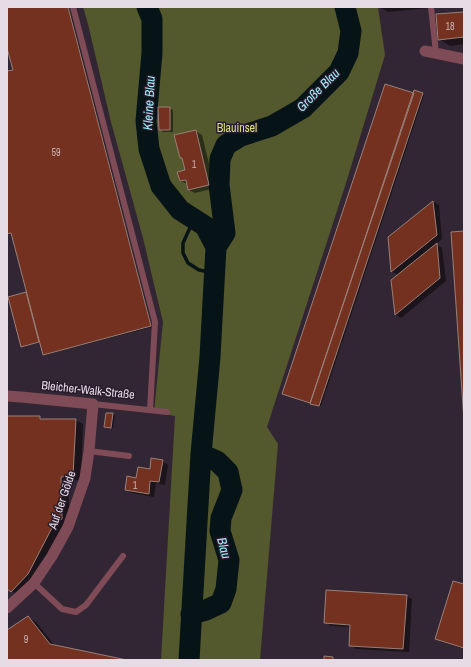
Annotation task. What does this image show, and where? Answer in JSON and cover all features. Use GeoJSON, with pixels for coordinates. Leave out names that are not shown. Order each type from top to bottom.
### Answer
{"type":"FeatureCollection","features":[{"type":"Feature","properties":{"kind":"street"},"geometry":{"type":"LineString","coordinates":[[430,52],[464,59]]}},
{"type":"Feature","properties":{"kind":"street","name":"Bleicher-Walk-Straße"},"geometry":{"type":"LineString","coordinates":[[7,396],[93,404]]}},
{"type":"Feature","properties":{"kind":"street","name":"Auf der Gölde"},"geometry":{"type":"LineString","coordinates":[[7,608],[34,583],[52,556],[68,527],[85,478],[90,451],[93,404]]}},
{"type":"Feature","properties":{"kind":"lane"},"geometry":{"type":"LineString","coordinates":[[73,7],[155,322],[150,410]]}},
{"type":"Feature","properties":{"kind":"lane"},"geometry":{"type":"LineString","coordinates":[[430,52],[431,7]]}},
{"type":"Feature","properties":{"kind":"lane","name":"Bleicher-Walk-Straße"},"geometry":{"type":"LineString","coordinates":[[93,404],[167,412]]}},
{"type":"Feature","properties":{"kind":"lane"},"geometry":{"type":"LineString","coordinates":[[90,451],[129,456]]}},
{"type":"Feature","properties":{"kind":"lane"},"geometry":{"type":"LineString","coordinates":[[34,583],[62,609],[76,612],[86,605],[123,556]]}},
{"type":"Feature","properties":{"kind":"green space","name":"Blauinsel"},"geometry":{"type":"Polygon","coordinates":[[[83,7],[378,7],[385,55],[346,183],[267,427],[278,444],[260,660],[161,660],[175,416],[154,412],[163,322],[143,238],[111,122],[83,7]]]}},
{"type":"Feature","properties":{"kind":"building"},"geometry":{"type":"Polygon","coordinates":[[[7,7],[68,7],[151,326],[43,355],[11,233],[7,234],[7,71],[13,70],[7,48],[7,7]]]}},
{"type":"Feature","properties":{"kind":"building"},"geometry":{"type":"Polygon","coordinates":[[[464,12],[464,37],[438,40],[436,14],[464,12]]]}},
{"type":"Feature","properties":{"kind":"building"},"geometry":{"type":"Polygon","coordinates":[[[385,84],[414,93],[310,403],[282,394],[385,84]]]}},
{"type":"Feature","properties":{"kind":"building"},"geometry":{"type":"Polygon","coordinates":[[[414,90],[423,93],[319,406],[310,404],[414,90]]]}},
{"type":"Feature","properties":{"kind":"building"},"geometry":{"type":"Polygon","coordinates":[[[158,107],[170,107],[170,130],[159,130],[158,107]]]}},
{"type":"Feature","properties":{"kind":"building"},"geometry":{"type":"Polygon","coordinates":[[[196,130],[209,185],[188,190],[186,180],[180,181],[177,172],[185,170],[174,135],[196,130]]]}},
{"type":"Feature","properties":{"kind":"building"},"geometry":{"type":"Polygon","coordinates":[[[433,201],[437,235],[391,272],[388,237],[433,201]]]}},
{"type":"Feature","properties":{"kind":"building"},"geometry":{"type":"Polygon","coordinates":[[[464,231],[464,421],[451,232],[464,231]]]}},
{"type":"Feature","properties":{"kind":"building"},"geometry":{"type":"Polygon","coordinates":[[[437,243],[440,278],[395,315],[391,280],[437,243]]]}},
{"type":"Feature","properties":{"kind":"building"},"geometry":{"type":"Polygon","coordinates":[[[26,292],[39,342],[21,347],[8,297],[26,292]]]}},
{"type":"Feature","properties":{"kind":"building"},"geometry":{"type":"Polygon","coordinates":[[[106,413],[113,413],[111,428],[104,427],[106,413]]]}},
{"type":"Feature","properties":{"kind":"building"},"geometry":{"type":"Polygon","coordinates":[[[7,416],[40,416],[40,419],[76,419],[73,476],[61,477],[62,519],[55,522],[28,574],[11,592],[7,589],[7,416]]]}},
{"type":"Feature","properties":{"kind":"building"},"geometry":{"type":"Polygon","coordinates":[[[151,458],[163,460],[159,482],[150,481],[149,494],[125,490],[127,476],[136,478],[138,467],[150,469],[151,458]]]}},
{"type":"Feature","properties":{"kind":"building"},"geometry":{"type":"Polygon","coordinates":[[[453,581],[464,584],[464,648],[435,639],[453,581]]]}},
{"type":"Feature","properties":{"kind":"building"},"geometry":{"type":"Polygon","coordinates":[[[326,590],[407,595],[403,649],[349,646],[350,625],[324,623],[326,590]]]}},
{"type":"Feature","properties":{"kind":"building"},"geometry":{"type":"Polygon","coordinates":[[[28,616],[50,644],[127,660],[7,660],[7,630],[28,616]]]}},
{"type":"Feature","properties":{"kind":"building"},"geometry":{"type":"Polygon","coordinates":[[[324,656],[333,657],[333,660],[324,660],[324,656]]]}},
{"type":"Feature","properties":{"kind":"waterway","name":"Kleine Blau"},"geometry":{"type":"LineString","coordinates":[[147,7],[152,19],[152,53],[146,121],[149,149],[161,186],[180,210],[205,226],[216,247]]}},
{"type":"Feature","properties":{"kind":"waterway","name":"Blau"},"geometry":{"type":"LineString","coordinates":[[189,660],[201,454],[210,357],[216,247],[225,233],[219,185],[220,159],[226,145],[241,136],[272,126],[303,108],[339,72],[348,53],[351,31],[345,7]]}},
{"type":"Feature","properties":{"kind":"waterway","name":"Blau"},"geometry":{"type":"LineString","coordinates":[[194,219],[183,243],[183,253],[188,263],[199,270],[215,273]]}},
{"type":"Feature","properties":{"kind":"waterway","name":"Blau"},"geometry":{"type":"LineString","coordinates":[[191,614],[206,610],[221,603],[226,589],[229,560],[220,531],[221,518],[232,490],[228,472],[217,461],[201,454]]}},
{"type":"Feature","properties":{"kind":"water label","name":"Große Blau"},"geometry":{"type":"Point","coordinates":[318,90]}}]}
